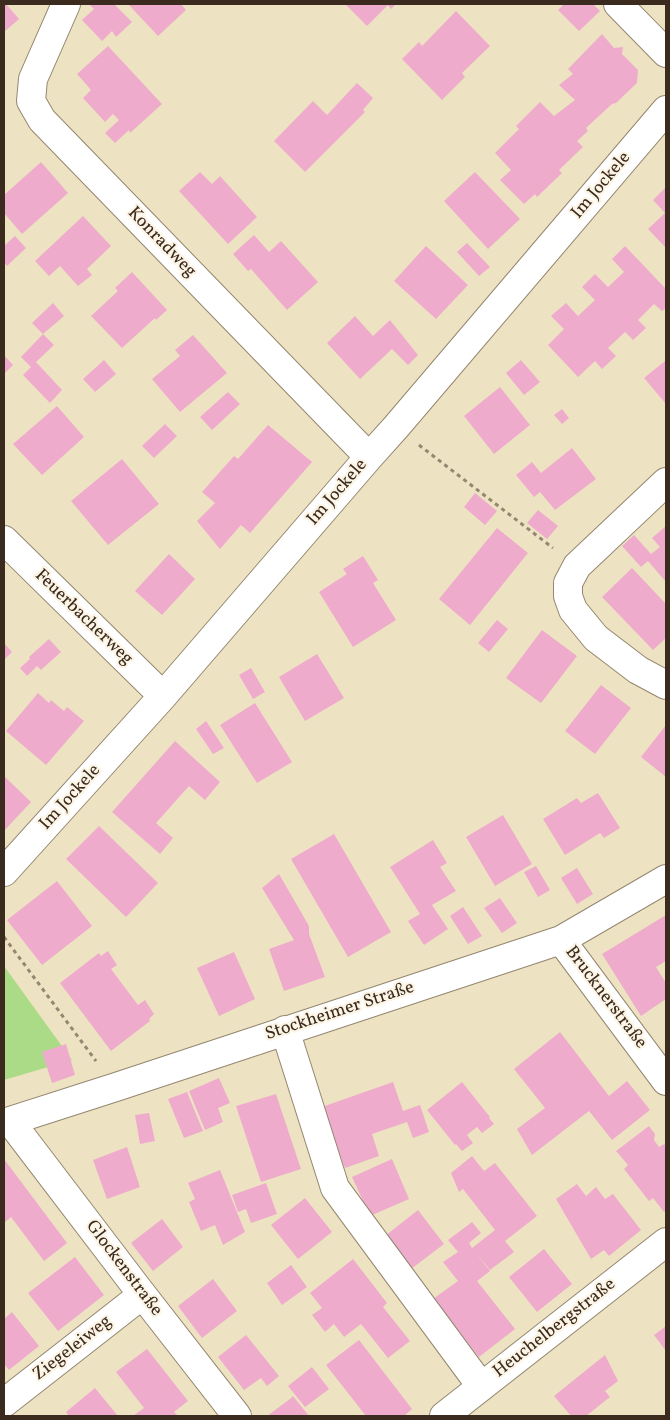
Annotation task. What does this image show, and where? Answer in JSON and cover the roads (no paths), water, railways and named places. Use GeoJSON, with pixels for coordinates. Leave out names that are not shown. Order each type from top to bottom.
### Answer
{"type":"FeatureCollection","features":[{"type":"Feature","properties":{"kind":"street","name":"Konradweg"},"geometry":{"type":"LineString","coordinates":[[66,4],[33,79],[31,101],[42,120],[369,457]]}},
{"type":"Feature","properties":{"kind":"street"},"geometry":{"type":"LineString","coordinates":[[618,4],[666,53]]}},
{"type":"Feature","properties":{"kind":"street","name":"Im Jockele"},"geometry":{"type":"LineString","coordinates":[[4,872],[163,696],[396,427],[666,110]]}},
{"type":"Feature","properties":{"kind":"street"},"geometry":{"type":"LineString","coordinates":[[666,482],[577,566],[568,582],[568,596],[573,610],[596,638],[638,670],[666,686]]}},
{"type":"Feature","properties":{"kind":"street","name":"Feuerbacherweg"},"geometry":{"type":"LineString","coordinates":[[4,540],[163,696]]}},
{"type":"Feature","properties":{"kind":"street","name":"Stockheimer Straße"},"geometry":{"type":"LineString","coordinates":[[7,1122],[116,1088],[285,1030],[561,940],[666,879]]}},
{"type":"Feature","properties":{"kind":"street","name":"Brucknerstraße"},"geometry":{"type":"LineString","coordinates":[[561,940],[666,1081]]}},
{"type":"Feature","properties":{"kind":"street"},"geometry":{"type":"LineString","coordinates":[[285,1030],[335,1188],[481,1386]]}},
{"type":"Feature","properties":{"kind":"street","name":"Glockenstraße"},"geometry":{"type":"LineString","coordinates":[[7,1122],[237,1416]]}},
{"type":"Feature","properties":{"kind":"street","name":"Heuchelbergstraße"},"geometry":{"type":"LineString","coordinates":[[444,1416],[666,1242]]}},
{"type":"Feature","properties":{"kind":"street","name":"Ziegeleiweg"},"geometry":{"type":"LineString","coordinates":[[4,1403],[142,1295]]}}]}
